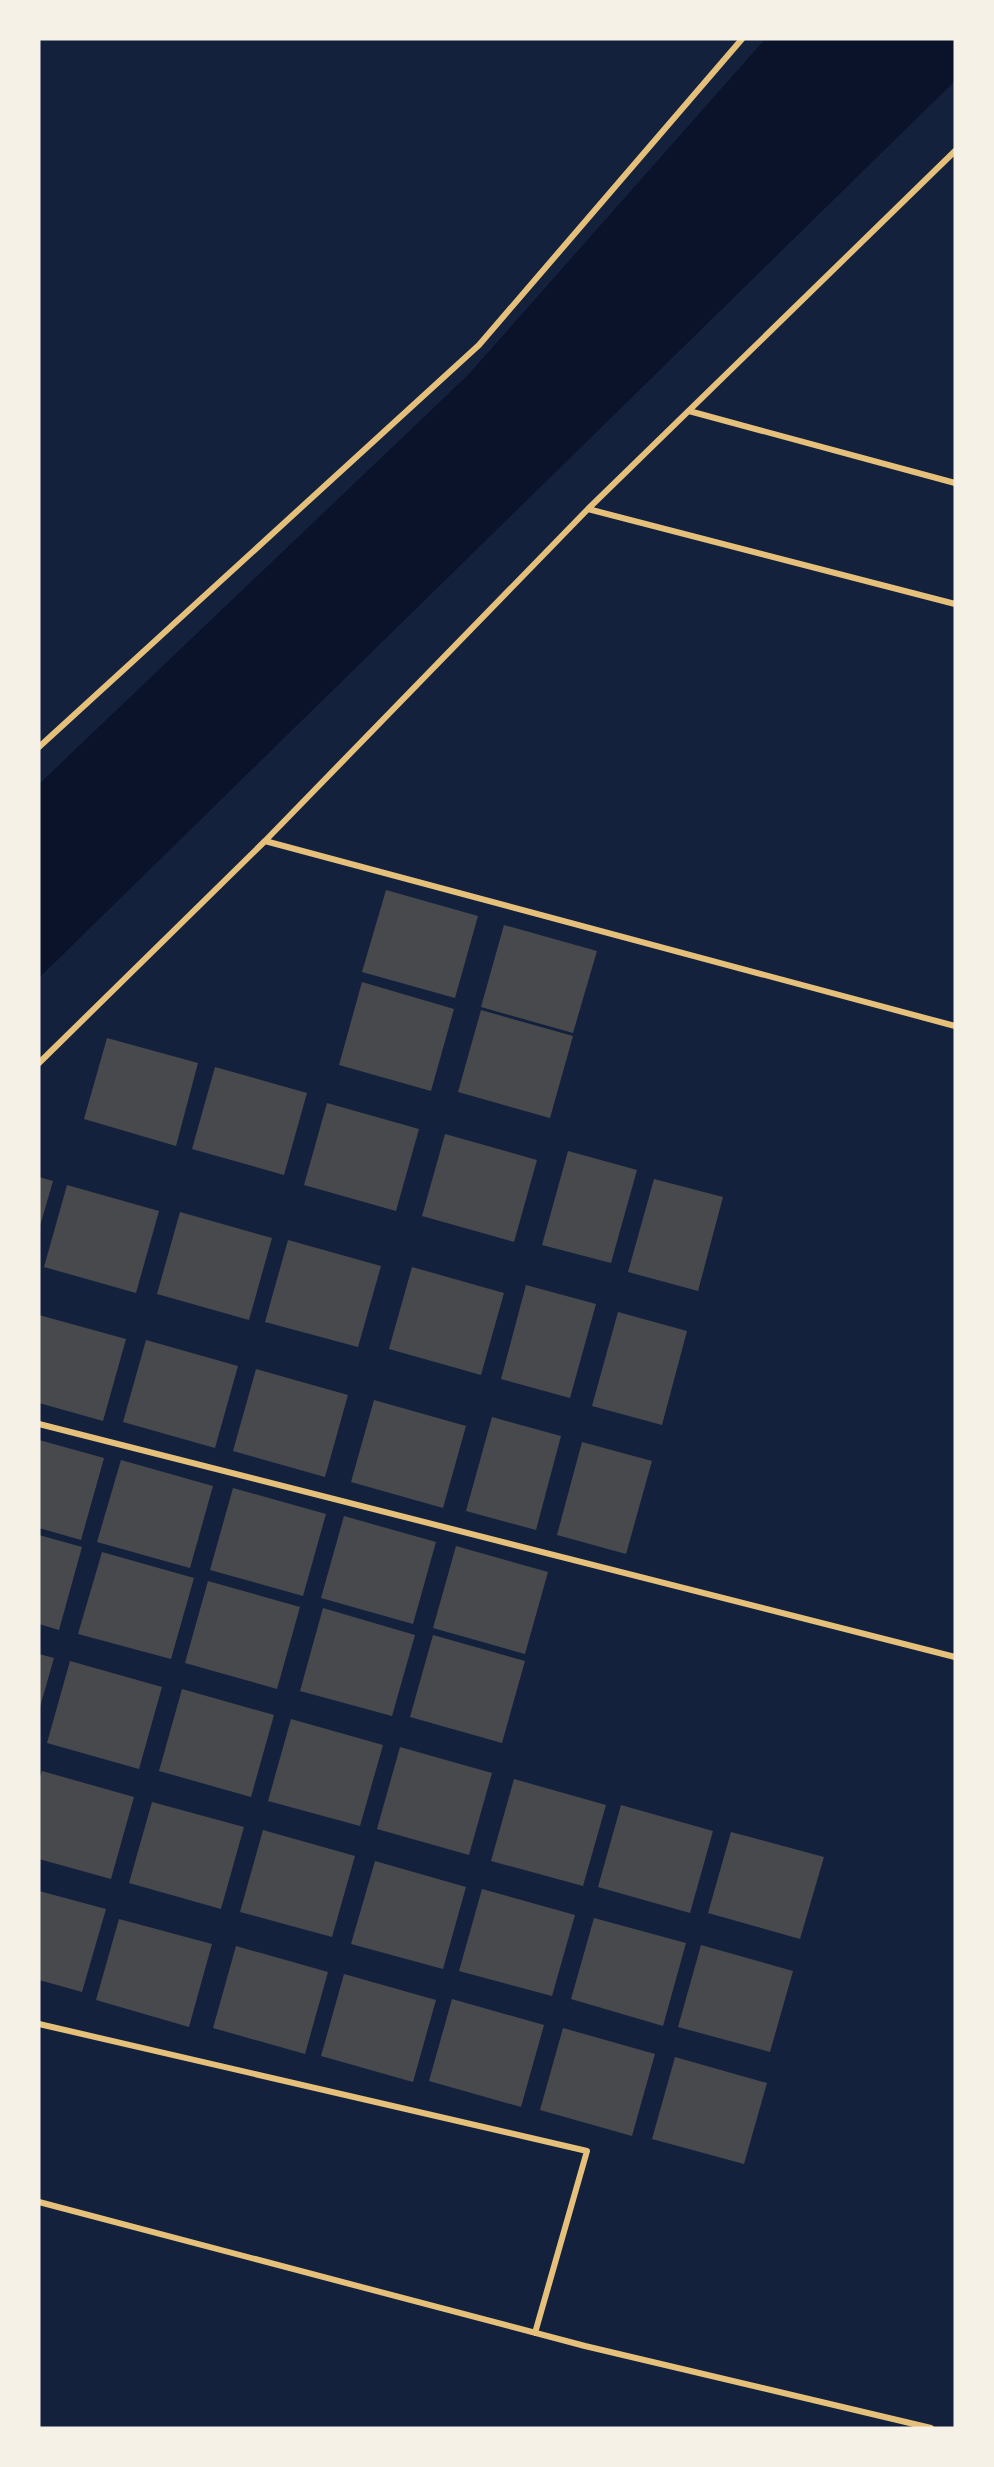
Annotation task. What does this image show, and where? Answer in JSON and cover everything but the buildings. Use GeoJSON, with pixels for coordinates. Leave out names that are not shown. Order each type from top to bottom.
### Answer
{"type":"FeatureCollection","features":[{"type":"Feature","properties":{"kind":"street"},"geometry":{"type":"LineString","coordinates":[[39,747],[478,345],[742,39]]}},
{"type":"Feature","properties":{"kind":"street"},"geometry":{"type":"LineString","coordinates":[[39,1063],[265,841],[588,509],[955,151]]}},
{"type":"Feature","properties":{"kind":"street"},"geometry":{"type":"LineString","coordinates":[[689,411],[955,483]]}},
{"type":"Feature","properties":{"kind":"street"},"geometry":{"type":"LineString","coordinates":[[588,509],[955,604]]}},
{"type":"Feature","properties":{"kind":"street"},"geometry":{"type":"LineString","coordinates":[[265,841],[955,1026]]}},
{"type":"Feature","properties":{"kind":"street"},"geometry":{"type":"LineString","coordinates":[[39,1424],[955,1657]]}},
{"type":"Feature","properties":{"kind":"street"},"geometry":{"type":"LineString","coordinates":[[39,2024],[587,2151],[535,2333]]}},
{"type":"Feature","properties":{"kind":"street"},"geometry":{"type":"LineString","coordinates":[[39,2202],[535,2333],[932,2428]]}},
{"type":"Feature","properties":{"kind":"water"},"geometry":{"type":"Polygon","coordinates":[[[765,39],[955,39],[955,81],[39,978],[39,784],[468,375],[765,39]]]}}]}
